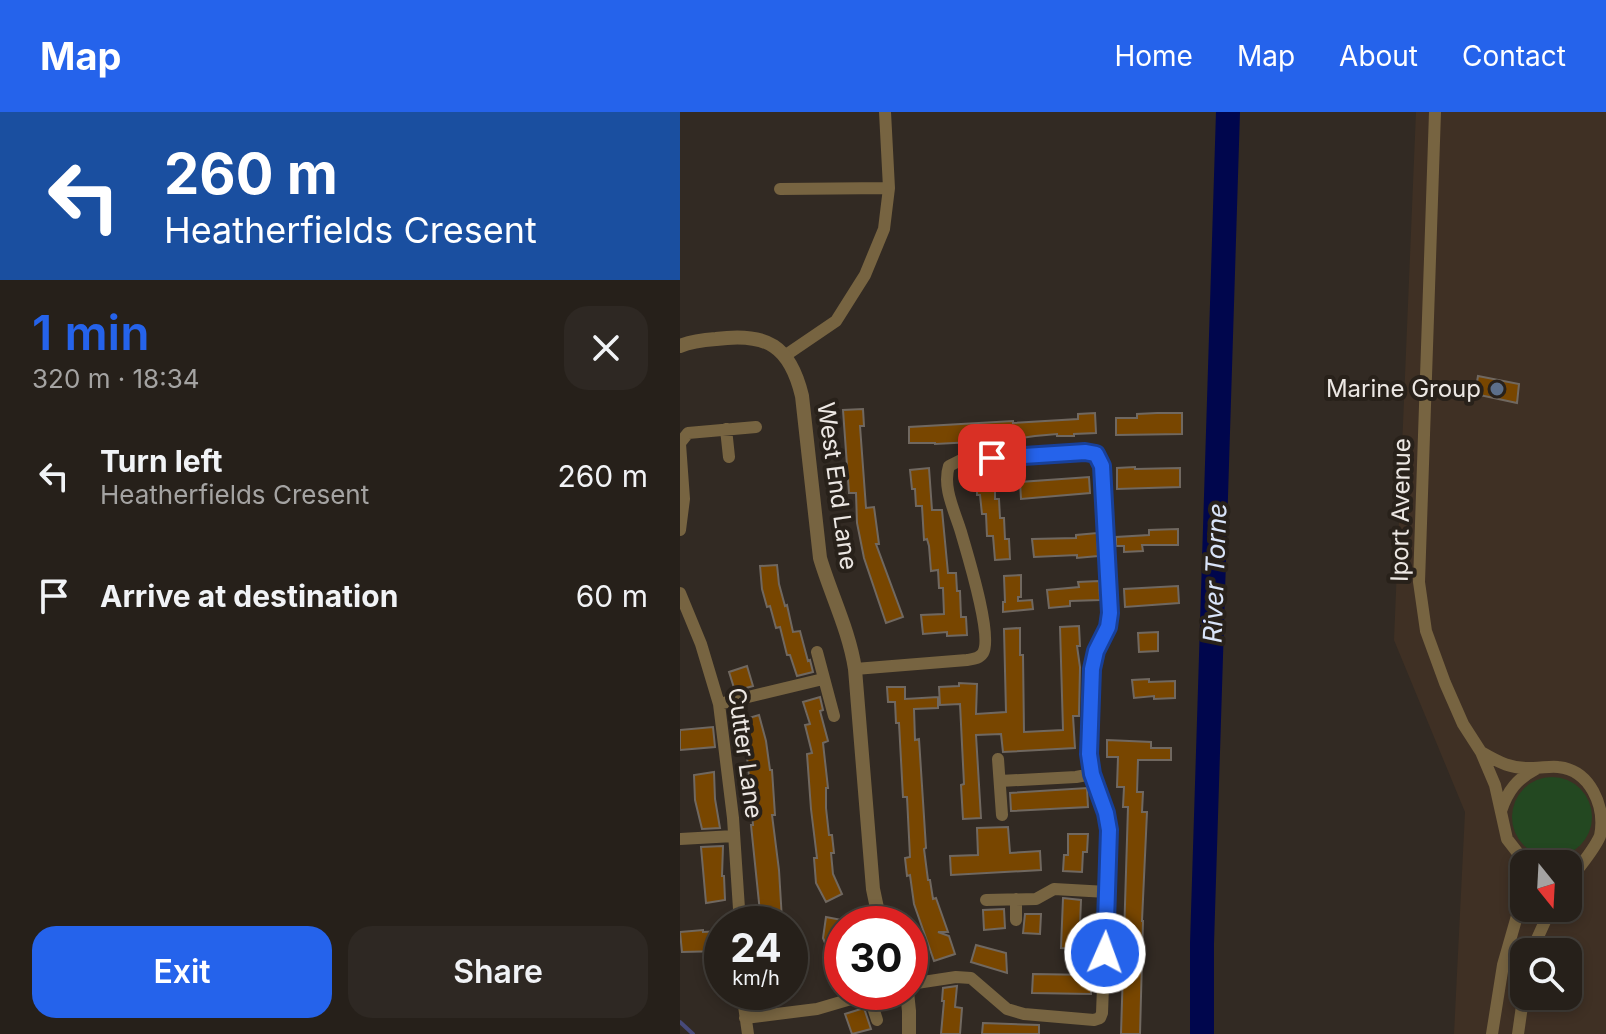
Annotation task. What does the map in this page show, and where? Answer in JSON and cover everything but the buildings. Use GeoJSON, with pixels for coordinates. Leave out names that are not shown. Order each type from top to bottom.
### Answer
{"type":"FeatureCollection","features":[{"type":"Feature","properties":{"kind":"street"},"geometry":{"type":"LineString","coordinates":[[680,346],[689,342],[754,337],[786,355],[836,321],[865,275],[884,229],[889,188],[885,112]]}},
{"type":"Feature","properties":{"kind":"street","name":"Iport Avenue"},"geometry":{"type":"LineString","coordinates":[[1435,112],[1419,582],[1426,631],[1463,724],[1481,752],[1495,785],[1507,839],[1516,850]]}},
{"type":"Feature","properties":{"kind":"street"},"geometry":{"type":"LineString","coordinates":[[780,189],[889,188]]}},
{"type":"Feature","properties":{"kind":"street","name":"West End Lane"},"geometry":{"type":"LineString","coordinates":[[786,355],[797,373],[802,396],[820,558],[851,645],[855,669],[877,906]]}},
{"type":"Feature","properties":{"kind":"street"},"geometry":{"type":"LineString","coordinates":[[680,530],[684,499],[680,444],[688,433],[756,427]]}},
{"type":"Feature","properties":{"kind":"street"},"geometry":{"type":"LineString","coordinates":[[726,429],[729,457]]}},
{"type":"Feature","properties":{"kind":"street"},"geometry":{"type":"LineString","coordinates":[[855,669],[967,660],[982,655],[986,644],[982,614],[951,498],[946,475],[949,466],[961,460],[1085,452],[1096,454],[1102,466],[1110,613],[1092,669],[1089,754],[1109,830],[1102,1013],[1099,1019],[1024,1014],[1007,1009],[971,978],[928,981]]}},
{"type":"Feature","properties":{"kind":"street","name":"Cutter Lane"},"geometry":{"type":"LineString","coordinates":[[680,593],[701,644],[719,704],[739,906]]}},
{"type":"Feature","properties":{"kind":"street"},"geometry":{"type":"LineString","coordinates":[[817,652],[834,716]]}},
{"type":"Feature","properties":{"kind":"street"},"geometry":{"type":"LineString","coordinates":[[719,704],[823,679]]}},
{"type":"Feature","properties":{"kind":"street"},"geometry":{"type":"LineString","coordinates":[[1481,752],[1514,768],[1556,766],[1574,771],[1606,788]]}},
{"type":"Feature","properties":{"kind":"street"},"geometry":{"type":"LineString","coordinates":[[998,759],[1002,815]]}},
{"type":"Feature","properties":{"kind":"street"},"geometry":{"type":"LineString","coordinates":[[1501,811],[1512,786],[1536,769]]}},
{"type":"Feature","properties":{"kind":"street"},"geometry":{"type":"LineString","coordinates":[[1000,781],[1092,774]]}},
{"type":"Feature","properties":{"kind":"street"},"geometry":{"type":"LineString","coordinates":[[1582,863],[1600,836],[1604,824],[1599,796],[1588,781]]}},
{"type":"Feature","properties":{"kind":"street"},"geometry":{"type":"LineString","coordinates":[[680,839],[734,836]]}},
{"type":"Feature","properties":{"kind":"street"},"geometry":{"type":"LineString","coordinates":[[1582,858],[1589,853]]}},
{"type":"Feature","properties":{"kind":"street"},"geometry":{"type":"LineString","coordinates":[[986,900],[1036,899],[1054,889],[1107,892]]}},
{"type":"Feature","properties":{"kind":"street"},"geometry":{"type":"LineString","coordinates":[[1016,899],[1016,920]]}},
{"type":"Feature","properties":{"kind":"street","name":"Iport Avenue"},"geometry":{"type":"LineString","coordinates":[[1492,1034],[1503,965],[1514,922]]}},
{"type":"Feature","properties":{"kind":"street"},"geometry":{"type":"LineString","coordinates":[[745,1018],[824,1007]]}},
{"type":"Feature","properties":{"kind":"street"},"geometry":{"type":"LineString","coordinates":[[744,1010],[748,1034]]}},
{"type":"Feature","properties":{"kind":"street"},"geometry":{"type":"LineString","coordinates":[[874,1010],[877,1020]]}},
{"type":"Feature","properties":{"kind":"street"},"geometry":{"type":"LineString","coordinates":[[909,1010],[909,1034]]}},
{"type":"Feature","properties":{"kind":"street"},"geometry":{"type":"LineString","coordinates":[[1518,1034],[1521,1010]]}},
{"type":"Feature","properties":{"kind":"shaded area"},"geometry":{"type":"Polygon","coordinates":[[[1416,112],[1606,112],[1606,1034],[1454,1034],[1465,812],[1394,640],[1416,112]]]}},
{"type":"Feature","properties":{"kind":"green space"},"geometry":{"type":"Polygon","coordinates":[[[1544,778],[1560,778],[1574,784],[1585,795],[1591,809],[1589,832],[1574,850],[1530,850],[1519,839],[1513,825],[1513,809],[1519,795],[1530,784],[1544,778]]]}},
{"type":"Feature","properties":{"kind":"waterway","name":"River Torne"},"geometry":{"type":"LineString","coordinates":[[1202,1034],[1202,944],[1228,112]]}},
{"type":"Feature","properties":{"kind":"waterway"},"geometry":{"type":"LineString","coordinates":[[680,1022],[693,1034]]}},
{"type":"Feature","properties":{"kind":"place","name":"Marine Group"},"geometry":{"type":"Point","coordinates":[1497,389]}},
{"type":"Feature","properties":{"kind":"route"},"geometry":{"type":"LineString","coordinates":[[992,458],[1085,452],[1096,454],[1102,466],[1110,613],[1092,669],[1089,754],[1109,830],[1105,953]]}}]}
